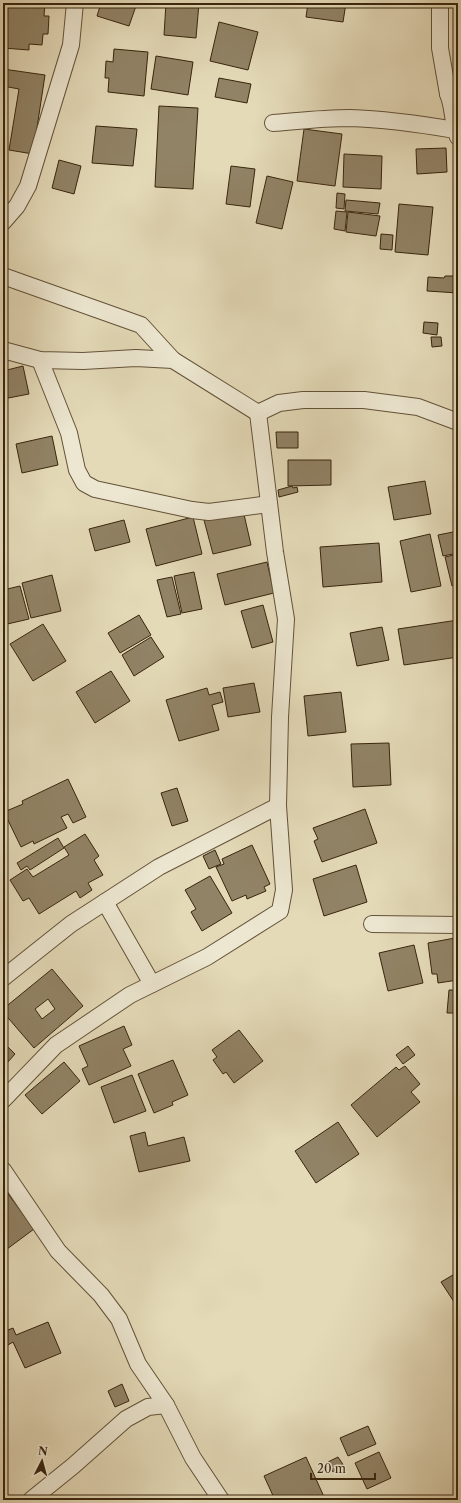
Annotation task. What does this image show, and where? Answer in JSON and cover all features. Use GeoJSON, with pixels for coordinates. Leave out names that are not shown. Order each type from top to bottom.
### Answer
{"type":"FeatureCollection","features":[{"type":"Feature","properties":{"kind":"street"},"geometry":{"type":"LineString","coordinates":[[3,222],[17,206],[28,186],[71,45],[75,3]]}},
{"type":"Feature","properties":{"kind":"street"},"geometry":{"type":"LineString","coordinates":[[273,123],[348,118],[400,121],[456,133],[451,101],[453,93],[440,48],[440,3]]}},
{"type":"Feature","properties":{"kind":"street"},"geometry":{"type":"LineString","coordinates":[[3,276],[141,325],[173,360],[258,413]]}},
{"type":"Feature","properties":{"kind":"street"},"geometry":{"type":"LineString","coordinates":[[3,350],[40,360],[83,361],[136,358],[173,360]]}},
{"type":"Feature","properties":{"kind":"street"},"geometry":{"type":"LineString","coordinates":[[40,360],[69,433],[77,470],[84,483],[95,489],[203,512],[269,504]]}},
{"type":"Feature","properties":{"kind":"street"},"geometry":{"type":"LineString","coordinates":[[258,413],[280,403],[303,400],[364,400],[418,407],[458,422]]}},
{"type":"Feature","properties":{"kind":"street"},"geometry":{"type":"LineString","coordinates":[[3,1100],[56,1045],[130,995],[207,957],[280,912],[284,890],[278,806],[280,717],[286,619],[274,552],[258,413]]}},
{"type":"Feature","properties":{"kind":"street"},"geometry":{"type":"LineString","coordinates":[[3,978],[71,924],[159,867],[278,806]]}},
{"type":"Feature","properties":{"kind":"street"},"geometry":{"type":"LineString","coordinates":[[105,902],[152,984]]}},
{"type":"Feature","properties":{"kind":"street"},"geometry":{"type":"LineString","coordinates":[[372,924],[458,925]]}},
{"type":"Feature","properties":{"kind":"street"},"geometry":{"type":"LineString","coordinates":[[3,1170],[58,1251],[101,1295],[119,1319],[138,1364],[166,1405],[193,1458],[221,1500]]}},
{"type":"Feature","properties":{"kind":"street"},"geometry":{"type":"LineString","coordinates":[[31,1500],[73,1466],[126,1419],[148,1407],[166,1405]]}},
{"type":"Feature","properties":{"kind":"building"},"geometry":{"type":"Polygon","coordinates":[[[3,3],[45,3],[44,16],[49,16],[48,34],[43,34],[42,45],[29,44],[29,50],[3,48],[3,3]]]}},
{"type":"Feature","properties":{"kind":"building"},"geometry":{"type":"Polygon","coordinates":[[[101,3],[137,3],[129,26],[97,16],[101,3]]]}},
{"type":"Feature","properties":{"kind":"building"},"geometry":{"type":"Polygon","coordinates":[[[166,3],[199,3],[196,38],[164,35],[166,3]]]}},
{"type":"Feature","properties":{"kind":"building"},"geometry":{"type":"Polygon","coordinates":[[[204,3],[235,3],[235,4],[204,6],[204,3]]]}},
{"type":"Feature","properties":{"kind":"building"},"geometry":{"type":"Polygon","coordinates":[[[308,3],[346,3],[343,22],[306,17],[308,3]]]}},
{"type":"Feature","properties":{"kind":"building"},"geometry":{"type":"Polygon","coordinates":[[[219,22],[258,32],[248,70],[210,61],[219,22]]]}},
{"type":"Feature","properties":{"kind":"building"},"geometry":{"type":"Polygon","coordinates":[[[114,49],[148,52],[144,96],[108,92],[109,78],[105,78],[106,61],[113,62],[114,49]]]}},
{"type":"Feature","properties":{"kind":"building"},"geometry":{"type":"Polygon","coordinates":[[[156,56],[193,62],[188,95],[151,89],[156,56]]]}},
{"type":"Feature","properties":{"kind":"building"},"geometry":{"type":"Polygon","coordinates":[[[3,69],[45,75],[33,154],[9,150],[19,89],[3,86],[3,69]]]}},
{"type":"Feature","properties":{"kind":"building"},"geometry":{"type":"Polygon","coordinates":[[[219,78],[251,84],[247,103],[215,97],[219,78]]]}},
{"type":"Feature","properties":{"kind":"building"},"geometry":{"type":"Polygon","coordinates":[[[159,106],[198,108],[193,189],[155,187],[159,106]]]}},
{"type":"Feature","properties":{"kind":"building"},"geometry":{"type":"Polygon","coordinates":[[[96,126],[137,129],[133,166],[92,163],[96,126]]]}},
{"type":"Feature","properties":{"kind":"building"},"geometry":{"type":"Polygon","coordinates":[[[304,129],[342,134],[335,186],[297,181],[304,129]]]}},
{"type":"Feature","properties":{"kind":"building"},"geometry":{"type":"Polygon","coordinates":[[[446,148],[447,172],[417,174],[416,149],[446,148]]]}},
{"type":"Feature","properties":{"kind":"building"},"geometry":{"type":"Polygon","coordinates":[[[344,154],[382,156],[381,189],[343,187],[344,154]]]}},
{"type":"Feature","properties":{"kind":"building"},"geometry":{"type":"Polygon","coordinates":[[[59,160],[81,166],[74,194],[52,188],[59,160]]]}},
{"type":"Feature","properties":{"kind":"building"},"geometry":{"type":"Polygon","coordinates":[[[231,166],[255,169],[250,207],[226,204],[231,166]]]}},
{"type":"Feature","properties":{"kind":"building"},"geometry":{"type":"Polygon","coordinates":[[[267,176],[293,182],[282,229],[256,223],[267,176]]]}},
{"type":"Feature","properties":{"kind":"building"},"geometry":{"type":"Polygon","coordinates":[[[337,193],[345,194],[344,209],[336,208],[337,193]]]}},
{"type":"Feature","properties":{"kind":"building"},"geometry":{"type":"Polygon","coordinates":[[[346,200],[380,203],[378,214],[345,211],[346,200]]]}},
{"type":"Feature","properties":{"kind":"building"},"geometry":{"type":"Polygon","coordinates":[[[399,204],[433,207],[428,255],[395,252],[399,204]]]}},
{"type":"Feature","properties":{"kind":"building"},"geometry":{"type":"Polygon","coordinates":[[[336,211],[347,212],[345,231],[334,229],[336,211]]]}},
{"type":"Feature","properties":{"kind":"building"},"geometry":{"type":"Polygon","coordinates":[[[348,212],[380,216],[376,236],[346,232],[348,212]]]}},
{"type":"Feature","properties":{"kind":"building"},"geometry":{"type":"Polygon","coordinates":[[[381,234],[393,235],[392,250],[380,249],[381,234]]]}},
{"type":"Feature","properties":{"kind":"building"},"geometry":{"type":"Polygon","coordinates":[[[445,276],[458,276],[458,293],[427,291],[428,277],[444,278],[445,276]]]}},
{"type":"Feature","properties":{"kind":"building"},"geometry":{"type":"Polygon","coordinates":[[[424,322],[438,323],[437,335],[423,333],[424,322]]]}},
{"type":"Feature","properties":{"kind":"building"},"geometry":{"type":"Polygon","coordinates":[[[431,337],[441,337],[442,346],[432,347],[431,337]]]}},
{"type":"Feature","properties":{"kind":"building"},"geometry":{"type":"Polygon","coordinates":[[[23,366],[29,394],[3,399],[3,371],[23,366]]]}},
{"type":"Feature","properties":{"kind":"building"},"geometry":{"type":"Polygon","coordinates":[[[276,432],[298,432],[298,448],[277,448],[276,432]]]}},
{"type":"Feature","properties":{"kind":"building"},"geometry":{"type":"Polygon","coordinates":[[[52,436],[58,465],[22,473],[16,444],[52,436]]]}},
{"type":"Feature","properties":{"kind":"building"},"geometry":{"type":"Polygon","coordinates":[[[288,460],[331,460],[331,485],[288,486],[288,460]]]}},
{"type":"Feature","properties":{"kind":"building"},"geometry":{"type":"Polygon","coordinates":[[[425,481],[431,514],[394,520],[388,487],[425,481]]]}},
{"type":"Feature","properties":{"kind":"building"},"geometry":{"type":"Polygon","coordinates":[[[292,486],[293,488],[297,487],[298,492],[279,497],[278,490],[292,486]]]}},
{"type":"Feature","properties":{"kind":"building"},"geometry":{"type":"Polygon","coordinates":[[[243,510],[251,545],[213,554],[204,520],[243,510]]]}},
{"type":"Feature","properties":{"kind":"building"},"geometry":{"type":"Polygon","coordinates":[[[193,517],[202,554],[156,566],[146,529],[193,517]]]}},
{"type":"Feature","properties":{"kind":"building"},"geometry":{"type":"Polygon","coordinates":[[[124,520],[130,542],[95,551],[89,529],[124,520]]]}},
{"type":"Feature","properties":{"kind":"building"},"geometry":{"type":"Polygon","coordinates":[[[458,531],[458,553],[443,556],[438,535],[458,531]]]}},
{"type":"Feature","properties":{"kind":"building"},"geometry":{"type":"Polygon","coordinates":[[[430,534],[441,586],[411,592],[400,541],[430,534]]]}},
{"type":"Feature","properties":{"kind":"building"},"geometry":{"type":"Polygon","coordinates":[[[379,543],[382,582],[323,587],[320,547],[379,543]]]}},
{"type":"Feature","properties":{"kind":"building"},"geometry":{"type":"Polygon","coordinates":[[[458,554],[458,584],[452,586],[445,557],[458,554]]]}},
{"type":"Feature","properties":{"kind":"building"},"geometry":{"type":"Polygon","coordinates":[[[267,562],[274,593],[225,605],[217,574],[267,562]]]}},
{"type":"Feature","properties":{"kind":"building"},"geometry":{"type":"Polygon","coordinates":[[[194,572],[202,609],[182,613],[174,576],[194,572]]]}},
{"type":"Feature","properties":{"kind":"building"},"geometry":{"type":"Polygon","coordinates":[[[52,575],[61,611],[31,618],[22,583],[52,575]]]}},
{"type":"Feature","properties":{"kind":"building"},"geometry":{"type":"Polygon","coordinates":[[[172,577],[181,614],[167,617],[157,580],[172,577]]]}},
{"type":"Feature","properties":{"kind":"building"},"geometry":{"type":"Polygon","coordinates":[[[20,586],[29,619],[3,625],[3,590],[20,586]]]}},
{"type":"Feature","properties":{"kind":"building"},"geometry":{"type":"Polygon","coordinates":[[[263,605],[273,642],[252,648],[241,611],[263,605]]]}},
{"type":"Feature","properties":{"kind":"building"},"geometry":{"type":"Polygon","coordinates":[[[139,615],[151,635],[120,653],[108,633],[139,615]]]}},
{"type":"Feature","properties":{"kind":"building"},"geometry":{"type":"Polygon","coordinates":[[[458,620],[458,657],[404,665],[398,629],[458,620]]]}},
{"type":"Feature","properties":{"kind":"building"},"geometry":{"type":"Polygon","coordinates":[[[43,624],[66,661],[33,681],[10,644],[43,624]]]}},
{"type":"Feature","properties":{"kind":"building"},"geometry":{"type":"Polygon","coordinates":[[[382,627],[389,660],[357,666],[350,633],[382,627]]]}},
{"type":"Feature","properties":{"kind":"building"},"geometry":{"type":"Polygon","coordinates":[[[151,637],[164,657],[134,676],[122,655],[151,637]]]}},
{"type":"Feature","properties":{"kind":"building"},"geometry":{"type":"Polygon","coordinates":[[[111,671],[130,701],[95,723],[76,692],[111,671]]]}},
{"type":"Feature","properties":{"kind":"building"},"geometry":{"type":"Polygon","coordinates":[[[254,683],[260,712],[228,717],[223,688],[254,683]]]}},
{"type":"Feature","properties":{"kind":"building"},"geometry":{"type":"Polygon","coordinates":[[[207,688],[209,695],[220,692],[223,702],[212,705],[219,730],[179,741],[166,700],[207,688]]]}},
{"type":"Feature","properties":{"kind":"building"},"geometry":{"type":"Polygon","coordinates":[[[341,692],[346,732],[308,736],[304,696],[341,692]]]}},
{"type":"Feature","properties":{"kind":"building"},"geometry":{"type":"Polygon","coordinates":[[[389,743],[391,785],[353,787],[351,744],[389,743]]]}},
{"type":"Feature","properties":{"kind":"building"},"geometry":{"type":"Polygon","coordinates":[[[68,779],[86,817],[73,823],[68,814],[61,817],[67,828],[34,844],[33,841],[21,847],[4,812],[23,804],[22,801],[68,779]]]}},
{"type":"Feature","properties":{"kind":"building"},"geometry":{"type":"Polygon","coordinates":[[[177,788],[188,821],[172,826],[161,793],[177,788]]]}},
{"type":"Feature","properties":{"kind":"building"},"geometry":{"type":"Polygon","coordinates":[[[365,809],[377,843],[322,862],[314,841],[318,839],[313,828],[365,809]]]}},
{"type":"Feature","properties":{"kind":"building"},"geometry":{"type":"Polygon","coordinates":[[[85,834],[99,856],[94,860],[103,875],[88,883],[92,890],[80,898],[76,891],[39,914],[29,898],[23,901],[10,880],[27,869],[33,877],[69,855],[64,847],[85,834]]]}},
{"type":"Feature","properties":{"kind":"building"},"geometry":{"type":"Polygon","coordinates":[[[58,838],[64,848],[30,870],[27,866],[21,870],[17,863],[58,838]]]}},
{"type":"Feature","properties":{"kind":"building"},"geometry":{"type":"Polygon","coordinates":[[[252,845],[270,884],[264,887],[266,891],[247,899],[246,895],[232,901],[216,867],[224,864],[222,859],[252,845]]]}},
{"type":"Feature","properties":{"kind":"building"},"geometry":{"type":"Polygon","coordinates":[[[215,850],[221,864],[209,869],[203,856],[215,850]]]}},
{"type":"Feature","properties":{"kind":"building"},"geometry":{"type":"Polygon","coordinates":[[[356,865],[367,902],[324,916],[313,879],[356,865]]]}},
{"type":"Feature","properties":{"kind":"building"},"geometry":{"type":"Polygon","coordinates":[[[210,876],[232,913],[202,931],[191,912],[196,909],[185,890],[210,876]]]}},
{"type":"Feature","properties":{"kind":"building"},"geometry":{"type":"Polygon","coordinates":[[[455,938],[458,955],[458,980],[438,983],[437,974],[432,974],[428,943],[455,938]]]}},
{"type":"Feature","properties":{"kind":"building"},"geometry":{"type":"Polygon","coordinates":[[[414,945],[423,983],[388,991],[379,953],[414,945]]]}},
{"type":"Feature","properties":{"kind":"building"},"geometry":{"type":"Polygon","coordinates":[[[52,969],[83,1006],[34,1048],[3,1012],[3,1009],[52,969]],[[48,999],[35,1009],[42,1019],[55,1009],[48,999]]]}},
{"type":"Feature","properties":{"kind":"building"},"geometry":{"type":"Polygon","coordinates":[[[449,990],[458,990],[458,1013],[447,1013],[449,990]]]}},
{"type":"Feature","properties":{"kind":"building"},"geometry":{"type":"Polygon","coordinates":[[[124,1026],[132,1045],[123,1049],[131,1066],[89,1085],[82,1069],[88,1066],[79,1046],[124,1026]]]}},
{"type":"Feature","properties":{"kind":"building"},"geometry":{"type":"Polygon","coordinates":[[[239,1030],[263,1061],[234,1083],[226,1072],[223,1074],[213,1060],[217,1057],[212,1050],[239,1030]]]}},
{"type":"Feature","properties":{"kind":"building"},"geometry":{"type":"Polygon","coordinates":[[[5,1044],[15,1054],[7,1063],[3,1059],[3,1045],[5,1044]]]}},
{"type":"Feature","properties":{"kind":"building"},"geometry":{"type":"Polygon","coordinates":[[[408,1046],[415,1055],[403,1064],[396,1055],[408,1046]]]}},
{"type":"Feature","properties":{"kind":"building"},"geometry":{"type":"Polygon","coordinates":[[[173,1060],[188,1095],[172,1102],[173,1105],[154,1113],[138,1074],[173,1060]]]}},
{"type":"Feature","properties":{"kind":"building"},"geometry":{"type":"Polygon","coordinates":[[[64,1062],[80,1081],[42,1114],[25,1095],[64,1062]]]}},
{"type":"Feature","properties":{"kind":"building"},"geometry":{"type":"Polygon","coordinates":[[[405,1066],[420,1084],[411,1092],[420,1102],[377,1137],[351,1105],[396,1067],[399,1070],[405,1066]]]}},
{"type":"Feature","properties":{"kind":"building"},"geometry":{"type":"Polygon","coordinates":[[[132,1075],[146,1111],[114,1123],[101,1087],[132,1075]]]}},
{"type":"Feature","properties":{"kind":"building"},"geometry":{"type":"Polygon","coordinates":[[[338,1122],[359,1154],[316,1183],[295,1151],[338,1122]]]}},
{"type":"Feature","properties":{"kind":"building"},"geometry":{"type":"Polygon","coordinates":[[[145,1132],[148,1146],[184,1137],[190,1161],[139,1172],[130,1136],[145,1132]]]}},
{"type":"Feature","properties":{"kind":"building"},"geometry":{"type":"Polygon","coordinates":[[[3,1187],[34,1229],[3,1252],[3,1187]]]}},
{"type":"Feature","properties":{"kind":"building"},"geometry":{"type":"Polygon","coordinates":[[[458,1272],[458,1308],[441,1282],[458,1272]]]}},
{"type":"Feature","properties":{"kind":"building"},"geometry":{"type":"Polygon","coordinates":[[[48,1322],[61,1353],[25,1368],[13,1342],[8,1345],[3,1332],[13,1328],[16,1335],[48,1322]]]}},
{"type":"Feature","properties":{"kind":"building"},"geometry":{"type":"Polygon","coordinates":[[[122,1384],[129,1401],[115,1407],[108,1391],[122,1384]]]}},
{"type":"Feature","properties":{"kind":"building"},"geometry":{"type":"Polygon","coordinates":[[[368,1426],[376,1444],[348,1456],[340,1438],[368,1426]]]}},
{"type":"Feature","properties":{"kind":"building"},"geometry":{"type":"Polygon","coordinates":[[[379,1452],[391,1478],[367,1489],[355,1463],[379,1452]]]}},
{"type":"Feature","properties":{"kind":"building"},"geometry":{"type":"Polygon","coordinates":[[[306,1457],[325,1499],[275,1500],[264,1476],[306,1457]]]}},
{"type":"Feature","properties":{"kind":"building"},"geometry":{"type":"Polygon","coordinates":[[[338,1457],[344,1466],[333,1472],[328,1462],[338,1457]]]}}]}
